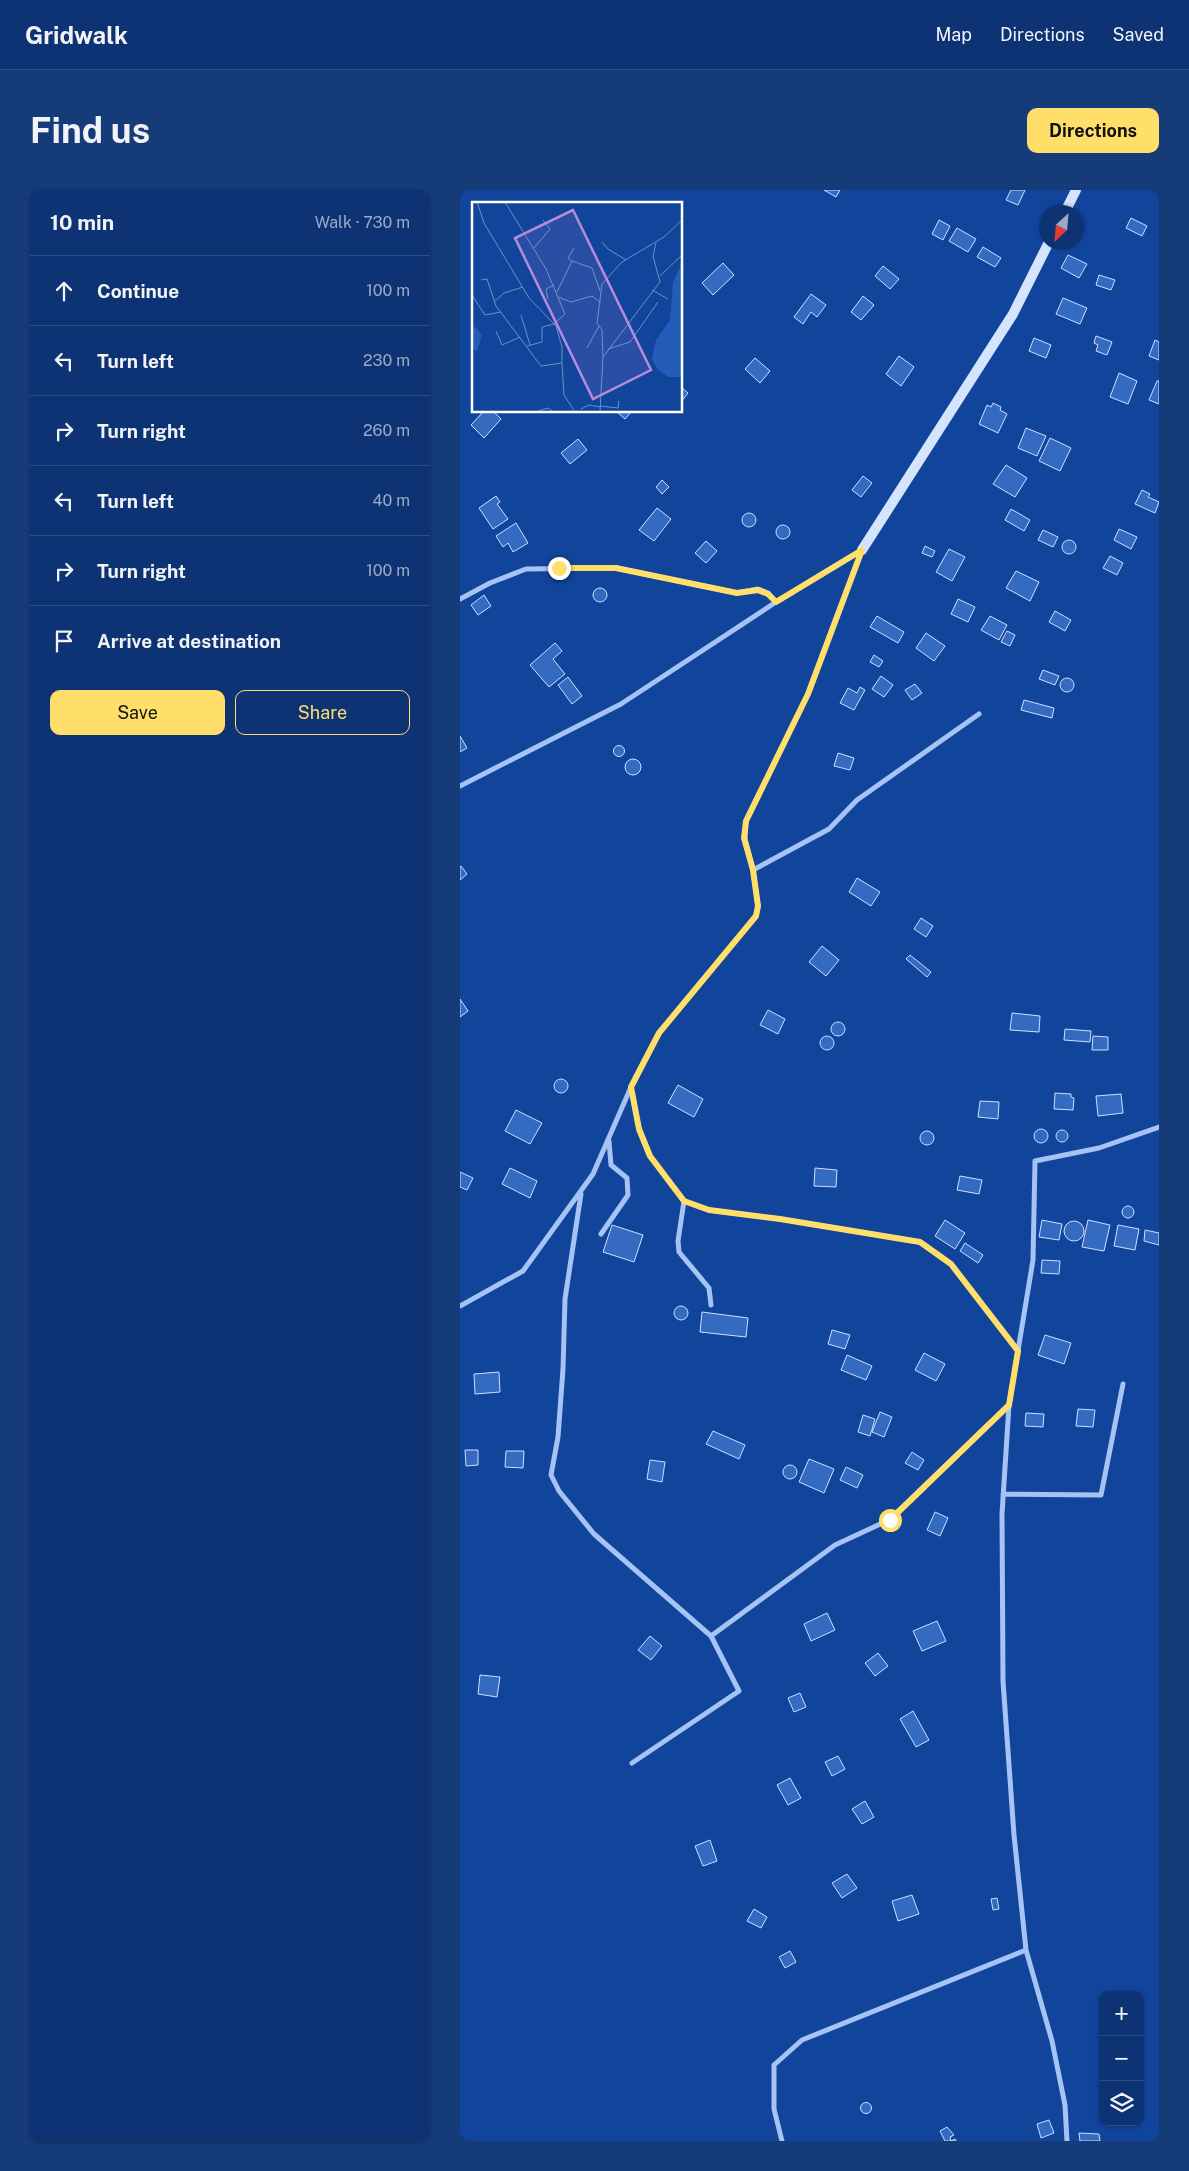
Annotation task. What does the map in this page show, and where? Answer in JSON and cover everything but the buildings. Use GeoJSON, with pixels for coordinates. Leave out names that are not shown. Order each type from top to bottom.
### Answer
{"type":"FeatureCollection","features":[{"type":"Feature","properties":{"kind":"main road"},"geometry":{"type":"LineString","coordinates":[[1068,205],[1076,190]]}},
{"type":"Feature","properties":{"kind":"main road"},"geometry":{"type":"LineString","coordinates":[[862,550],[1013,314],[1046,250]]}},
{"type":"Feature","properties":{"kind":"street"},"geometry":{"type":"LineString","coordinates":[[460,786],[620,704],[776,602],[862,550]]}},
{"type":"Feature","properties":{"kind":"street"},"geometry":{"type":"LineString","coordinates":[[460,1306],[523,1271],[593,1174],[631,1087],[659,1033],[756,916],[758,906],[753,870],[744,838],[746,821],[808,694],[862,550]]}},
{"type":"Feature","properties":{"kind":"street"},"geometry":{"type":"LineString","coordinates":[[460,599],[490,583],[526,569],[616,568],[737,593],[758,590],[768,594],[776,602]]}},
{"type":"Feature","properties":{"kind":"street"},"geometry":{"type":"LineString","coordinates":[[753,870],[828,828],[856,800],[979,714]]}},
{"type":"Feature","properties":{"kind":"street"},"geometry":{"type":"LineString","coordinates":[[631,1087],[639,1129],[650,1156],[684,1201],[709,1210],[780,1219],[920,1242],[951,1264],[1018,1351]]}},
{"type":"Feature","properties":{"kind":"street"},"geometry":{"type":"LineString","coordinates":[[1067,2141],[1065,2105],[1052,2041],[1026,1950],[1014,1835],[1004,1681],[1003,1494],[1009,1405],[1033,1260],[1035,1161],[1099,1148],[1159,1127]]}},
{"type":"Feature","properties":{"kind":"street"},"geometry":{"type":"LineString","coordinates":[[601,1234],[628,1195],[627,1178],[611,1165],[609,1139]]}},
{"type":"Feature","properties":{"kind":"street"},"geometry":{"type":"LineString","coordinates":[[581,1192],[565,1299],[563,1369],[558,1437],[551,1475],[559,1491],[594,1534],[711,1636],[739,1691],[632,1763]]}},
{"type":"Feature","properties":{"kind":"street"},"geometry":{"type":"LineString","coordinates":[[684,1201],[678,1241],[679,1252],[709,1288],[711,1305]]}},
{"type":"Feature","properties":{"kind":"street"},"geometry":{"type":"LineString","coordinates":[[1003,1494],[1101,1495],[1122,1384]]}},
{"type":"Feature","properties":{"kind":"street"},"geometry":{"type":"LineString","coordinates":[[711,1636],[835,1545],[890,1520],[1009,1405]]}},
{"type":"Feature","properties":{"kind":"street"},"geometry":{"type":"LineString","coordinates":[[782,2141],[774,2109],[774,2065],[802,2040],[1026,1950]]}},
{"type":"Feature","properties":{"kind":"route"},"geometry":{"type":"LineString","coordinates":[[559,568],[616,568],[737,593],[758,590],[768,594],[776,602],[862,550],[808,694],[746,821],[744,838],[753,870],[758,906],[756,916],[659,1033],[631,1087],[639,1129],[650,1156],[684,1201],[709,1210],[780,1219],[920,1242],[951,1264],[1018,1351],[1009,1405],[890,1520]]}}]}
